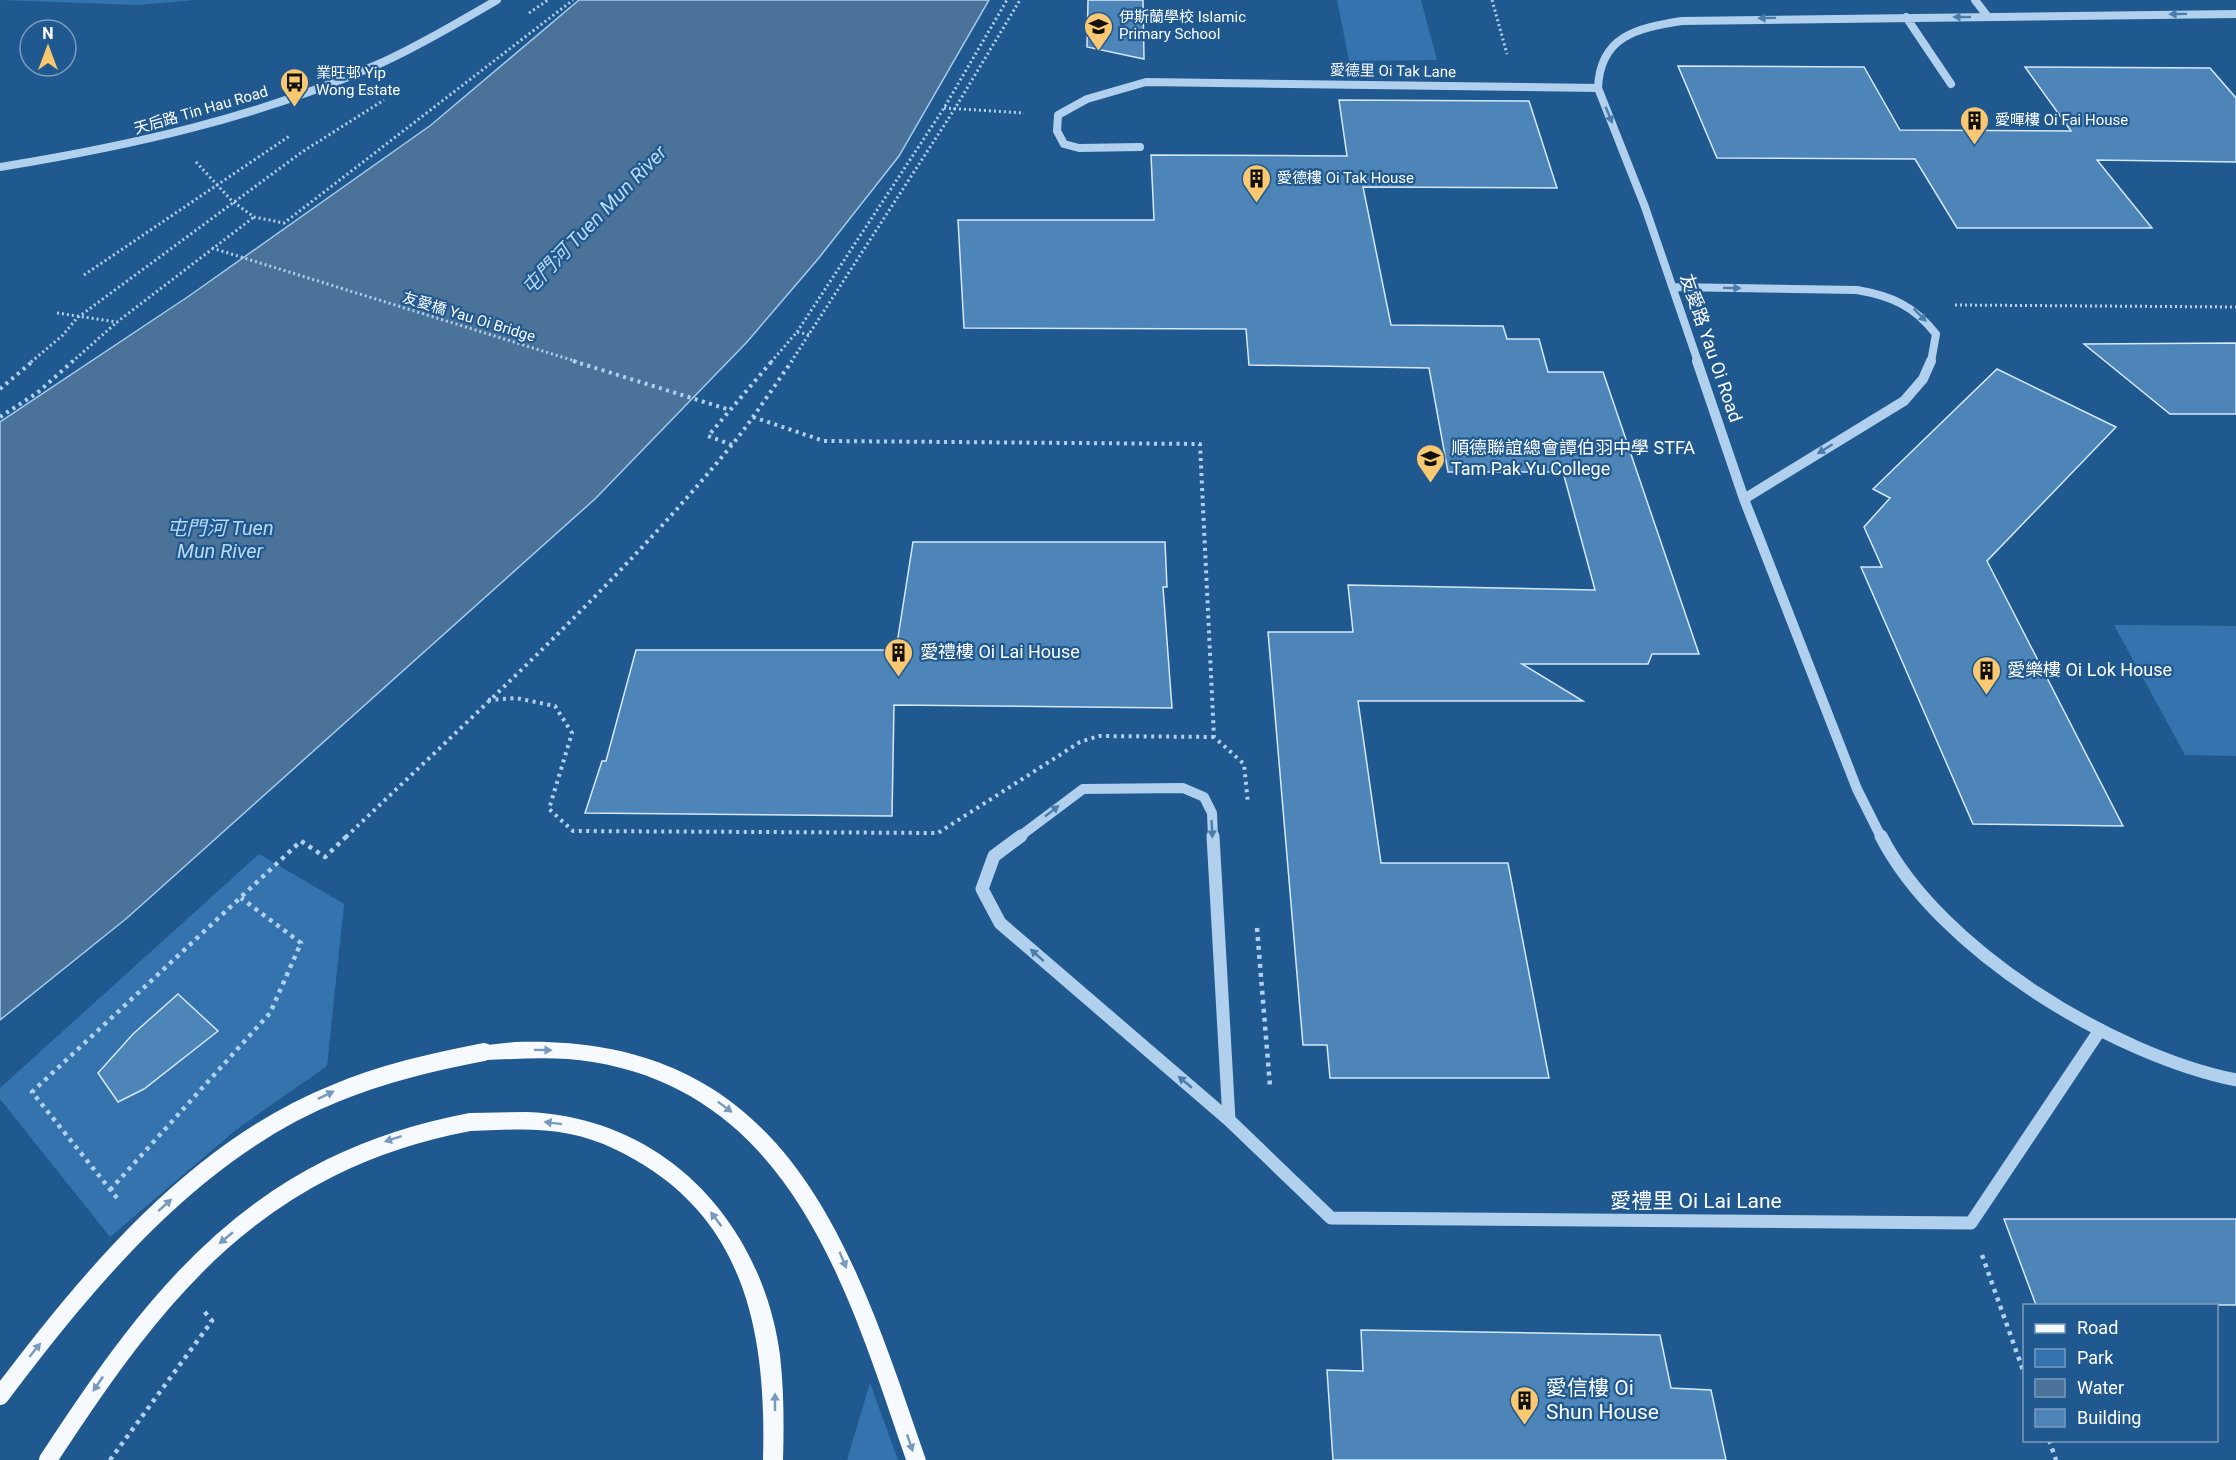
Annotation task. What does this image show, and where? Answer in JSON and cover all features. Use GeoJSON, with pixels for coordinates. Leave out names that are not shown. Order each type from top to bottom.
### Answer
{"type":"FeatureCollection","features":[{"type":"Feature","properties":{"kind":"main road"},"geometry":{"type":"LineString","coordinates":[[0,1396],[64,1314],[142,1225],[218,1161],[299,1108],[338,1089],[416,1064],[484,1052],[566,1051],[605,1055],[642,1064],[677,1077],[710,1096],[739,1117],[769,1146],[794,1178],[839,1250],[860,1300],[916,1460]]}},
{"type":"Feature","properties":{"kind":"main road"},"geometry":{"type":"LineString","coordinates":[[48,1460],[99,1382],[156,1307],[200,1262],[253,1216],[287,1191],[355,1154],[415,1132],[470,1122],[518,1120],[582,1128],[614,1139],[642,1153],[668,1169],[692,1190],[734,1246],[751,1277],[763,1315],[775,1392],[773,1460]]}},
{"type":"Feature","properties":{"kind":"street","name":"天后路 Tin Hau Road"},"geometry":{"type":"LineString","coordinates":[[0,167],[128,144],[265,107],[382,61],[455,25],[497,0]]}},
{"type":"Feature","properties":{"kind":"street"},"geometry":{"type":"LineString","coordinates":[[1975,0],[1988,16]]}},
{"type":"Feature","properties":{"kind":"street"},"geometry":{"type":"LineString","coordinates":[[2226,14],[2236,24]]}},
{"type":"Feature","properties":{"kind":"street","name":"友愛路 Yau Oi Road"},"geometry":{"type":"LineString","coordinates":[[2236,14],[1711,19],[1655,25],[1623,37],[1603,54],[1597,70],[1598,88],[1645,207],[1744,499],[1857,789],[1891,856],[1948,924],[2018,982],[2100,1030],[2202,1072],[2236,1080]]}},
{"type":"Feature","properties":{"kind":"street"},"geometry":{"type":"LineString","coordinates":[[1906,17],[1951,84]]}},
{"type":"Feature","properties":{"kind":"street","name":"愛德里 Oi Tak Lane"},"geometry":{"type":"LineString","coordinates":[[1058,115],[1087,99],[1146,82],[1598,88]]}},
{"type":"Feature","properties":{"kind":"street"},"geometry":{"type":"LineString","coordinates":[[1058,115],[1057,131],[1064,144],[1079,148],[1140,147]]}},
{"type":"Feature","properties":{"kind":"street"},"geometry":{"type":"LineString","coordinates":[[1673,287],[1857,290],[1886,295],[1910,305],[1936,334],[1932,363],[1915,391],[1904,401],[1744,499]]}},
{"type":"Feature","properties":{"kind":"street","name":"愛禮里 Oi Lai Lane"},"geometry":{"type":"LineString","coordinates":[[1229,1120],[1212,813],[1204,797],[1184,788],[1083,789],[994,856],[982,889],[1000,923],[1229,1120],[1330,1218],[1971,1223]]}},
{"type":"Feature","properties":{"kind":"street"},"geometry":{"type":"LineString","coordinates":[[1971,1223],[2100,1030]]}},
{"type":"Feature","properties":{"kind":"path"},"geometry":{"type":"LineString","coordinates":[[190,154],[232,201],[254,217],[284,223],[573,0]]}},
{"type":"Feature","properties":{"kind":"path"},"geometry":{"type":"LineString","coordinates":[[732,445],[708,436],[797,332],[944,108],[1007,0]]}},
{"type":"Feature","properties":{"kind":"path"},"geometry":{"type":"LineString","coordinates":[[32,1092],[301,841],[325,857],[631,558],[732,445],[811,335],[954,110],[1020,0]]}},
{"type":"Feature","properties":{"kind":"path"},"geometry":{"type":"LineString","coordinates":[[1492,0],[1515,86]]}},
{"type":"Feature","properties":{"kind":"path"},"geometry":{"type":"LineString","coordinates":[[0,389],[63,335],[77,318],[232,201],[302,152],[382,103]]}},
{"type":"Feature","properties":{"kind":"path"},"geometry":{"type":"LineString","coordinates":[[944,108],[1058,115]]}},
{"type":"Feature","properties":{"kind":"path"},"geometry":{"type":"LineString","coordinates":[[84,276],[296,132]]}},
{"type":"Feature","properties":{"kind":"path"},"geometry":{"type":"LineString","coordinates":[[0,417],[37,393],[117,322],[254,217]]}},
{"type":"Feature","properties":{"kind":"path","name":"友愛橋 Yau Oi Bridge"},"geometry":{"type":"LineString","coordinates":[[212,248],[730,410]]}},
{"type":"Feature","properties":{"kind":"path"},"geometry":{"type":"LineString","coordinates":[[1910,305],[2236,307]]}},
{"type":"Feature","properties":{"kind":"path"},"geometry":{"type":"LineString","coordinates":[[57,313],[77,318],[117,322]]}},
{"type":"Feature","properties":{"kind":"path"},"geometry":{"type":"LineString","coordinates":[[797,332],[811,335]]}},
{"type":"Feature","properties":{"kind":"path"},"geometry":{"type":"LineString","coordinates":[[753,417],[824,441],[1200,444],[1214,737]]}},
{"type":"Feature","properties":{"kind":"path"},"geometry":{"type":"LineString","coordinates":[[488,700],[516,698],[555,706],[572,733],[549,809],[573,831],[938,833],[1080,742],[1099,736],[1214,737],[1244,764],[1248,812]]}},
{"type":"Feature","properties":{"kind":"path"},"geometry":{"type":"LineString","coordinates":[[110,1190],[270,1013],[301,943],[241,898]]}},
{"type":"Feature","properties":{"kind":"path"},"geometry":{"type":"LineString","coordinates":[[1257,919],[1270,1086]]}},
{"type":"Feature","properties":{"kind":"path"},"geometry":{"type":"LineString","coordinates":[[1971,1223],[2023,1367]]}},
{"type":"Feature","properties":{"kind":"path"},"geometry":{"type":"LineString","coordinates":[[2050,1442],[2056,1460]]}},
{"type":"Feature","properties":{"kind":"green space"},"geometry":{"type":"Polygon","coordinates":[[[0,0],[196,0],[137,5],[0,0]]]}},
{"type":"Feature","properties":{"kind":"green space"},"geometry":{"type":"Polygon","coordinates":[[[1337,0],[1421,0],[1437,60],[1349,61],[1337,0]]]}},
{"type":"Feature","properties":{"kind":"green space"},"geometry":{"type":"Polygon","coordinates":[[[2114,625],[2236,626],[2236,756],[2185,755],[2114,625]]]}},
{"type":"Feature","properties":{"kind":"green space"},"geometry":{"type":"Polygon","coordinates":[[[259,854],[344,904],[327,1066],[237,1129],[110,1237],[0,1099],[0,1088],[259,854]]]}},
{"type":"Feature","properties":{"kind":"green space"},"geometry":{"type":"Polygon","coordinates":[[[870,1383],[898,1460],[847,1460],[870,1383]]]}},
{"type":"Feature","properties":{"kind":"water","name":"屯門河 Tuen Mun River"},"geometry":{"type":"Polygon","coordinates":[[[579,0],[989,0],[899,156],[818,259],[747,342],[596,498],[127,918],[0,1020],[0,422],[189,296],[431,125],[579,0]]]}},
{"type":"Feature","properties":{"kind":"building"},"geometry":{"type":"Polygon","coordinates":[[[1088,0],[1143,0],[1144,59],[1087,47],[1088,0]]]}},
{"type":"Feature","properties":{"kind":"building","name":"愛暉樓 Oi Fai House"},"geometry":{"type":"Polygon","coordinates":[[[1678,66],[1864,67],[1900,130],[2071,131],[2025,67],[2210,68],[2236,98],[2236,162],[2097,160],[2152,228],[1957,228],[1915,159],[1717,158],[1678,66]]]}},
{"type":"Feature","properties":{"kind":"building"},"geometry":{"type":"Polygon","coordinates":[[[1339,100],[1529,101],[1557,188],[1363,187],[1391,325],[1503,326],[1507,339],[1539,339],[1548,372],[1603,372],[1699,654],[1652,654],[1648,664],[1522,664],[1583,701],[1358,701],[1381,863],[1508,863],[1549,1078],[1330,1078],[1327,1045],[1303,1045],[1268,632],[1353,632],[1348,585],[1595,590],[1563,472],[1448,472],[1429,368],[1249,365],[1246,329],[964,328],[958,220],[1154,220],[1151,155],[1347,156],[1339,100]]]}},
{"type":"Feature","properties":{"kind":"building"},"geometry":{"type":"Polygon","coordinates":[[[2236,343],[2236,414],[2170,414],[2084,344],[2236,343]]]}},
{"type":"Feature","properties":{"kind":"building","name":"愛樂樓 Oi Lok House"},"geometry":{"type":"Polygon","coordinates":[[[1997,369],[2116,427],[1987,561],[2123,826],[1973,824],[1861,567],[1882,567],[1864,527],[1890,498],[1873,489],[1997,369]]]}},
{"type":"Feature","properties":{"kind":"building","name":"愛禮樓 Oi Lai House"},"geometry":{"type":"Polygon","coordinates":[[[913,542],[1165,542],[1167,587],[1163,587],[1172,708],[894,705],[892,816],[585,813],[602,761],[606,761],[636,650],[896,650],[913,542]]]}},
{"type":"Feature","properties":{"kind":"building"},"geometry":{"type":"Polygon","coordinates":[[[178,994],[218,1031],[144,1089],[118,1102],[98,1073],[133,1034],[178,994]]]}},
{"type":"Feature","properties":{"kind":"building"},"geometry":{"type":"Polygon","coordinates":[[[2004,1219],[2236,1219],[2236,1305],[2036,1304],[2004,1219]]]}},
{"type":"Feature","properties":{"kind":"building","name":"愛信樓 Oi Shun House"},"geometry":{"type":"Polygon","coordinates":[[[1361,1330],[1660,1335],[1671,1388],[1711,1390],[1726,1460],[1333,1460],[1327,1370],[1363,1371],[1361,1330]]]}},
{"type":"Feature","properties":{"kind":"place","name":"伊斯蘭學校 Islamic Primary School"},"geometry":{"type":"Point","coordinates":[1098,52]}},
{"type":"Feature","properties":{"kind":"place","name":"業旺邨 Yip Wong Estate"},"geometry":{"type":"Point","coordinates":[295,108]}},
{"type":"Feature","properties":{"kind":"place","name":"愛暉樓 Oi Fai House"},"geometry":{"type":"Point","coordinates":[1974,146]}},
{"type":"Feature","properties":{"kind":"place","name":"愛德樓 Oi Tak House"},"geometry":{"type":"Point","coordinates":[1256,204]}},
{"type":"Feature","properties":{"kind":"place","name":"順德聯誼總會譚伯羽中學 STFA Tam Pak Yu College"},"geometry":{"type":"Point","coordinates":[1430,484]}},
{"type":"Feature","properties":{"kind":"place","name":"愛禮樓 Oi Lai House"},"geometry":{"type":"Point","coordinates":[899,678]}},
{"type":"Feature","properties":{"kind":"place","name":"愛樂樓 Oi Lok House"},"geometry":{"type":"Point","coordinates":[1986,696]}},
{"type":"Feature","properties":{"kind":"place","name":"愛信樓 Oi Shun House"},"geometry":{"type":"Point","coordinates":[1525,1426]}}]}
